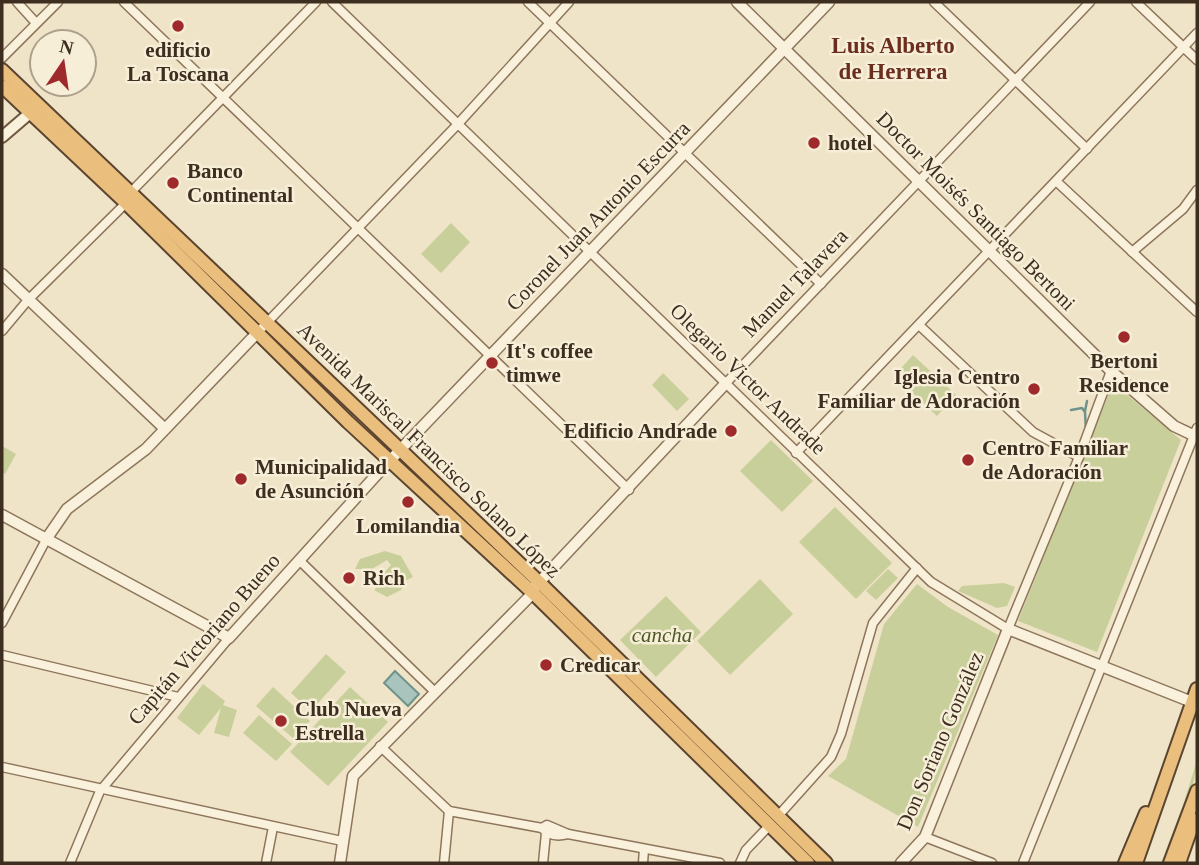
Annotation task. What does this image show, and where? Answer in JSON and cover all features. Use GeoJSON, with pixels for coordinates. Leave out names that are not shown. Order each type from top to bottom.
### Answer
{"type":"FeatureCollection","features":[{"type":"Feature","properties":{"kind":"highway","name":"Avenida Mariscal Francisco Solano López"},"geometry":{"type":"LineString","coordinates":[[2,69],[262,328],[536,588],[774,820],[826,863]]}},
{"type":"Feature","properties":{"kind":"highway","name":"Avenida Mariscal Francisco Solano López"},"geometry":{"type":"LineString","coordinates":[[4,90],[129,197]]}},
{"type":"Feature","properties":{"kind":"highway"},"geometry":{"type":"LineString","coordinates":[[1125,863],[1197,689]]}},
{"type":"Feature","properties":{"kind":"highway"},"geometry":{"type":"LineString","coordinates":[[1136,863],[1179,735]]}},
{"type":"Feature","properties":{"kind":"highway"},"geometry":{"type":"LineString","coordinates":[[1174,861],[1197,790]]}},
{"type":"Feature","properties":{"kind":"highway"},"geometry":{"type":"LineString","coordinates":[[1174,861],[1197,800]]}},
{"type":"Feature","properties":{"kind":"highway","name":"Avenida Mariscal Francisco Solano López"},"geometry":{"type":"LineString","coordinates":[[774,820],[808,863]]}},
{"type":"Feature","properties":{"kind":"main road"},"geometry":{"type":"LineString","coordinates":[[2,137],[30,113]]}},
{"type":"Feature","properties":{"kind":"street"},"geometry":{"type":"LineString","coordinates":[[16,2],[36,23]]}},
{"type":"Feature","properties":{"kind":"street"},"geometry":{"type":"LineString","coordinates":[[2,58],[58,2]]}},
{"type":"Feature","properties":{"kind":"street"},"geometry":{"type":"LineString","coordinates":[[124,2],[628,489]]}},
{"type":"Feature","properties":{"kind":"street"},"geometry":{"type":"LineString","coordinates":[[2,331],[28,300],[316,2]]}},
{"type":"Feature","properties":{"kind":"street","name":"Olegario Victor Andrade"},"geometry":{"type":"LineString","coordinates":[[332,2],[796,453],[949,595],[1008,629],[1192,702]]}},
{"type":"Feature","properties":{"kind":"street"},"geometry":{"type":"LineString","coordinates":[[528,2],[821,284]]}},
{"type":"Feature","properties":{"kind":"street"},"geometry":{"type":"LineString","coordinates":[[2,623],[47,538],[67,509],[129,464],[457,125],[569,2]]}},
{"type":"Feature","properties":{"kind":"street","name":"Doctor Moisés Santiago Bertoni"},"geometry":{"type":"LineString","coordinates":[[737,2],[1111,371],[1174,425],[1196,433]]}},
{"type":"Feature","properties":{"kind":"street","name":"Coronel Juan Antonio Escurra"},"geometry":{"type":"LineString","coordinates":[[395,456],[492,358],[588,253],[829,2]]}},
{"type":"Feature","properties":{"kind":"street"},"geometry":{"type":"LineString","coordinates":[[934,2],[1087,149]]}},
{"type":"Feature","properties":{"kind":"street","name":"Manuel Talavera"},"geometry":{"type":"LineString","coordinates":[[340,863],[354,776],[380,746],[536,588],[726,383],[1090,2]]}},
{"type":"Feature","properties":{"kind":"street"},"geometry":{"type":"LineString","coordinates":[[1136,2],[1197,60]]}},
{"type":"Feature","properties":{"kind":"street"},"geometry":{"type":"LineString","coordinates":[[796,453],[1197,33]]}},
{"type":"Feature","properties":{"kind":"street"},"geometry":{"type":"LineString","coordinates":[[4,90],[24,96],[52,124],[66,130]]}},
{"type":"Feature","properties":{"kind":"street"},"geometry":{"type":"LineString","coordinates":[[1056,181],[1197,312]]}},
{"type":"Feature","properties":{"kind":"street"},"geometry":{"type":"LineString","coordinates":[[1132,253],[1183,209],[1197,190]]}},
{"type":"Feature","properties":{"kind":"street"},"geometry":{"type":"LineString","coordinates":[[2,274],[164,428]]}},
{"type":"Feature","properties":{"kind":"street"},"geometry":{"type":"LineString","coordinates":[[919,325],[1033,432],[1079,457]]}},
{"type":"Feature","properties":{"kind":"street"},"geometry":{"type":"LineString","coordinates":[[1008,629],[1079,457],[1111,371]]}},
{"type":"Feature","properties":{"kind":"street"},"geometry":{"type":"LineString","coordinates":[[1023,863],[1196,433]]}},
{"type":"Feature","properties":{"kind":"street","name":"Capitán Victoriano Bueno"},"geometry":{"type":"LineString","coordinates":[[70,863],[100,790],[229,638],[395,456]]}},
{"type":"Feature","properties":{"kind":"street"},"geometry":{"type":"LineString","coordinates":[[2,515],[229,638]]}},
{"type":"Feature","properties":{"kind":"street"},"geometry":{"type":"LineString","coordinates":[[299,560],[435,692]]}},
{"type":"Feature","properties":{"kind":"street"},"geometry":{"type":"LineString","coordinates":[[740,863],[746,850],[831,757],[841,734],[873,623],[917,568]]}},
{"type":"Feature","properties":{"kind":"street","name":"Don Soriano González"},"geometry":{"type":"LineString","coordinates":[[901,863],[925,837],[1008,629]]}},
{"type":"Feature","properties":{"kind":"street"},"geometry":{"type":"LineString","coordinates":[[2,655],[178,697]]}},
{"type":"Feature","properties":{"kind":"street"},"geometry":{"type":"LineString","coordinates":[[380,746],[449,811],[544,831]]}},
{"type":"Feature","properties":{"kind":"street"},"geometry":{"type":"LineString","coordinates":[[2,767],[342,841]]}},
{"type":"Feature","properties":{"kind":"street"},"geometry":{"type":"LineString","coordinates":[[444,863],[449,811]]}},
{"type":"Feature","properties":{"kind":"street"},"geometry":{"type":"LineString","coordinates":[[543,863],[544,831],[547,825],[560,828],[568,834],[720,863]]}},
{"type":"Feature","properties":{"kind":"street"},"geometry":{"type":"LineString","coordinates":[[265,863],[273,827]]}},
{"type":"Feature","properties":{"kind":"street"},"geometry":{"type":"LineString","coordinates":[[925,837],[992,863]]}},
{"type":"Feature","properties":{"kind":"street"},"geometry":{"type":"LineString","coordinates":[[643,863],[644,849]]}},
{"type":"Feature","properties":{"kind":"green space"},"geometry":{"type":"Polygon","coordinates":[[[451,223],[470,242],[441,273],[421,254],[451,223]]]}},
{"type":"Feature","properties":{"kind":"green space"},"geometry":{"type":"Polygon","coordinates":[[[270,333],[390,448],[269,335],[270,333]]]}},
{"type":"Feature","properties":{"kind":"green space"},"geometry":{"type":"Polygon","coordinates":[[[913,355],[956,395],[937,416],[894,376],[913,355]]]}},
{"type":"Feature","properties":{"kind":"green space"},"geometry":{"type":"Polygon","coordinates":[[[663,373],[689,399],[677,411],[652,385],[663,373]]]}},
{"type":"Feature","properties":{"kind":"green space"},"geometry":{"type":"Polygon","coordinates":[[[1113,383],[1181,440],[1097,652],[1018,621],[1113,383]]]}},
{"type":"Feature","properties":{"kind":"green space"},"geometry":{"type":"Polygon","coordinates":[[[771,440],[813,481],[782,512],[740,471],[771,440]]]}},
{"type":"Feature","properties":{"kind":"green space"},"geometry":{"type":"Polygon","coordinates":[[[2,446],[16,454],[5,474],[2,472],[2,446]]]}},
{"type":"Feature","properties":{"kind":"green space"},"geometry":{"type":"Polygon","coordinates":[[[404,461],[532,582],[529,584],[403,464],[404,461]]]}},
{"type":"Feature","properties":{"kind":"green space"},"geometry":{"type":"Polygon","coordinates":[[[835,507],[892,563],[856,599],[799,542],[835,507]]]}},
{"type":"Feature","properties":{"kind":"green space"},"geometry":{"type":"Polygon","coordinates":[[[385,551],[401,556],[413,577],[405,581],[401,590],[387,597],[374,590],[391,565],[387,560],[372,569],[355,569],[360,559],[385,551]]]}},
{"type":"Feature","properties":{"kind":"green space"},"geometry":{"type":"Polygon","coordinates":[[[888,569],[898,578],[876,600],[866,591],[888,569]]]}},
{"type":"Feature","properties":{"kind":"green space"},"geometry":{"type":"Polygon","coordinates":[[[760,579],[793,614],[730,675],[697,641],[760,579]]]}},
{"type":"Feature","properties":{"kind":"green space"},"geometry":{"type":"Polygon","coordinates":[[[1004,583],[1015,587],[1007,606],[997,608],[958,591],[962,586],[1004,583]]]}},
{"type":"Feature","properties":{"kind":"green space"},"geometry":{"type":"Polygon","coordinates":[[[917,584],[948,607],[998,635],[918,827],[828,776],[846,759],[884,624],[917,584]]]}},
{"type":"Feature","properties":{"kind":"green space","name":"cancha"},"geometry":{"type":"Polygon","coordinates":[[[666,596],[701,632],[656,677],[620,640],[666,596]]]}},
{"type":"Feature","properties":{"kind":"green space"},"geometry":{"type":"Polygon","coordinates":[[[326,654],[346,672],[311,711],[291,693],[326,654]]]}},
{"type":"Feature","properties":{"kind":"green space"},"geometry":{"type":"Polygon","coordinates":[[[203,684],[225,701],[223,705],[237,710],[229,737],[214,733],[221,708],[199,735],[177,718],[203,684]]]}},
{"type":"Feature","properties":{"kind":"green space"},"geometry":{"type":"Polygon","coordinates":[[[273,687],[310,721],[294,739],[256,706],[273,687]]]}},
{"type":"Feature","properties":{"kind":"green space"},"geometry":{"type":"Polygon","coordinates":[[[350,687],[388,722],[328,786],[290,752],[350,687]]]}},
{"type":"Feature","properties":{"kind":"green space"},"geometry":{"type":"Polygon","coordinates":[[[259,715],[292,744],[276,761],[243,733],[259,715]]]}},
{"type":"Feature","properties":{"kind":"green space"},"geometry":{"type":"Polygon","coordinates":[[[1197,753],[1194,782],[1185,810],[1163,863],[1158,863],[1197,753]]]}},
{"type":"Feature","properties":{"kind":"water"},"geometry":{"type":"Polygon","coordinates":[[[395,671],[419,694],[408,706],[384,683],[395,671]]]}},
{"type":"Feature","properties":{"kind":"pier"},"geometry":{"type":"Polygon","coordinates":[[[1184,741],[1197,746],[1197,760],[1184,802],[1161,863],[1144,863],[1184,741]]]}},
{"type":"Feature","properties":{"kind":"waterway"},"geometry":{"type":"LineString","coordinates":[[1085,411],[1087,401]]}},
{"type":"Feature","properties":{"kind":"waterway"},"geometry":{"type":"LineString","coordinates":[[1071,410],[1082,408],[1085,412],[1086,431]]}},
{"type":"Feature","properties":{"kind":"place","name":"edificio La Toscana"},"geometry":{"type":"Point","coordinates":[178,26]}},
{"type":"Feature","properties":{"kind":"place","name":"hotel"},"geometry":{"type":"Point","coordinates":[814,143]}},
{"type":"Feature","properties":{"kind":"place","name":"Banco Continental"},"geometry":{"type":"Point","coordinates":[173,183]}},
{"type":"Feature","properties":{"kind":"place","name":"Bertoni Residence"},"geometry":{"type":"Point","coordinates":[1124,337]}},
{"type":"Feature","properties":{"kind":"place","name":"It's coffee timwe"},"geometry":{"type":"Point","coordinates":[492,363]}},
{"type":"Feature","properties":{"kind":"place","name":"Iglesia Centro Familiar de Adoración"},"geometry":{"type":"Point","coordinates":[1034,389]}},
{"type":"Feature","properties":{"kind":"place","name":"Edificio Andrade"},"geometry":{"type":"Point","coordinates":[731,431]}},
{"type":"Feature","properties":{"kind":"place","name":"Centro Familiar de Adoración"},"geometry":{"type":"Point","coordinates":[968,460]}},
{"type":"Feature","properties":{"kind":"place","name":"Municipalidad de Asunción"},"geometry":{"type":"Point","coordinates":[241,479]}},
{"type":"Feature","properties":{"kind":"place","name":"Lomilandia"},"geometry":{"type":"Point","coordinates":[408,502]}},
{"type":"Feature","properties":{"kind":"place","name":"Rich"},"geometry":{"type":"Point","coordinates":[349,578]}},
{"type":"Feature","properties":{"kind":"place","name":"Credicar"},"geometry":{"type":"Point","coordinates":[546,665]}},
{"type":"Feature","properties":{"kind":"place","name":"Club Nueva Estrella"},"geometry":{"type":"Point","coordinates":[281,721]}},
{"type":"Feature","properties":{"kind":"district","name":"Luis Alberto de Herrera"},"geometry":{"type":"Point","coordinates":[893,58]}}]}
